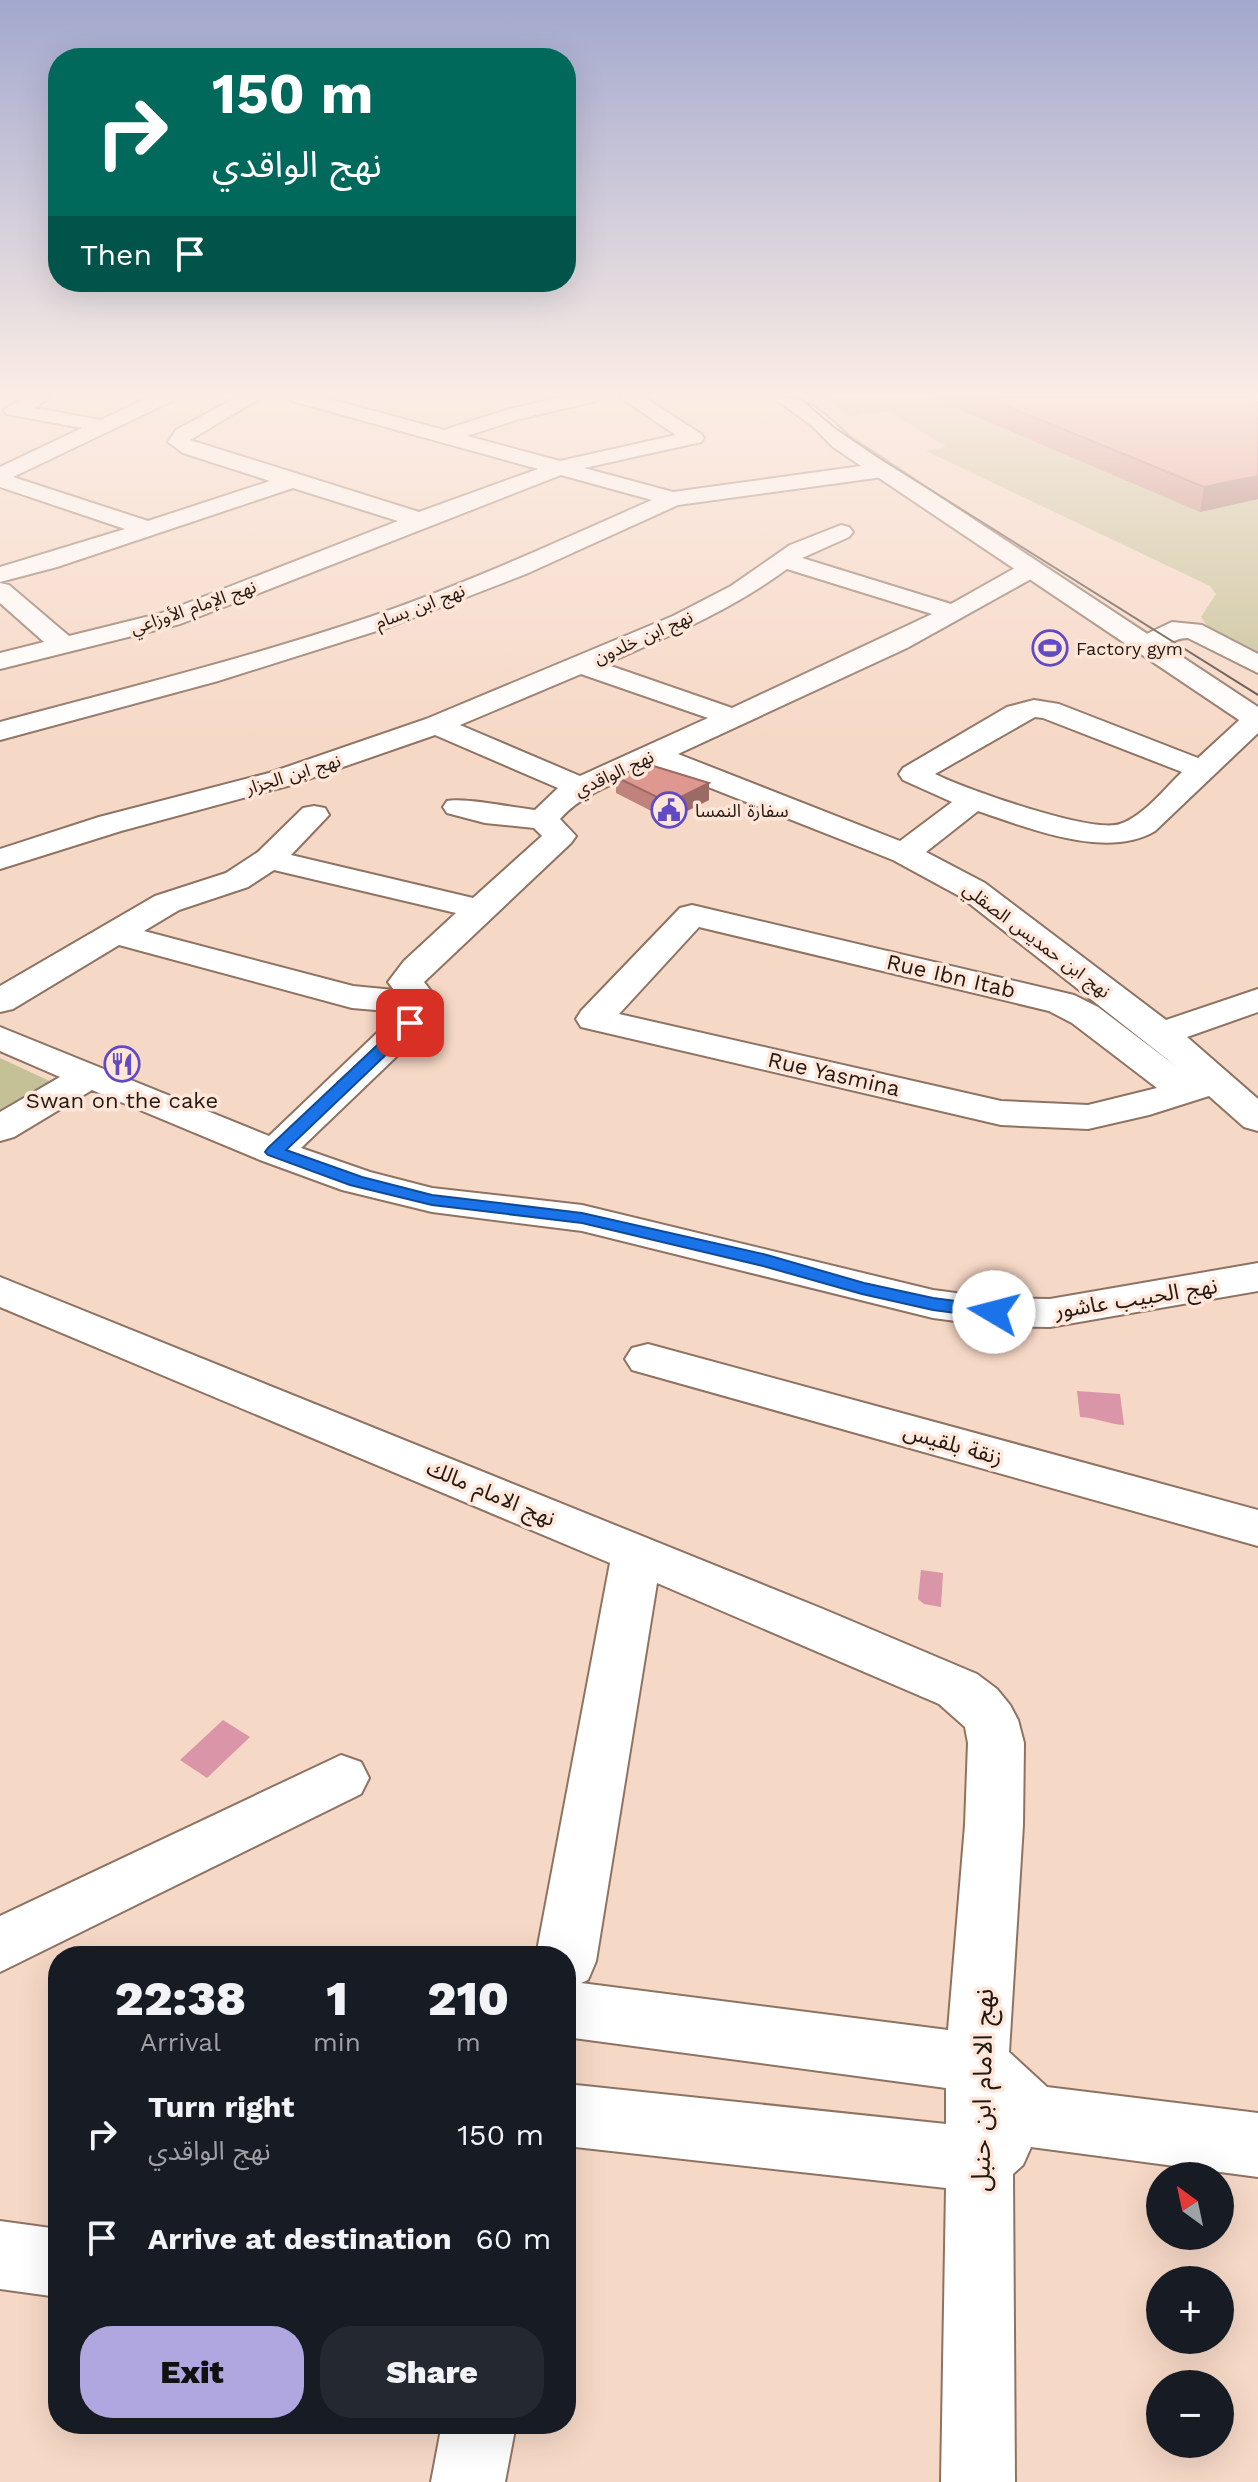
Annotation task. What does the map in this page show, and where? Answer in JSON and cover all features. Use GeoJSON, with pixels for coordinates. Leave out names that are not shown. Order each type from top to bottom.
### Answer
{"type":"FeatureCollection","features":[{"type":"Feature","properties":{"kind":"main road"},"geometry":{"type":"LineString","coordinates":[[947,513],[1258,720]]}},
{"type":"Feature","properties":{"kind":"street"},"geometry":{"type":"LineString","coordinates":[[102,513],[149,529]]}},
{"type":"Feature","properties":{"kind":"street"},"geometry":{"type":"LineString","coordinates":[[0,575],[197,513]]}},
{"type":"Feature","properties":{"kind":"street"},"geometry":{"type":"LineString","coordinates":[[396,513],[420,520]]}},
{"type":"Feature","properties":{"kind":"street","name":"نهج الإمام الأوزاعي"},"geometry":{"type":"LineString","coordinates":[[0,661],[171,619],[439,513]]}},
{"type":"Feature","properties":{"kind":"street","name":"نهج ابن بسام"},"geometry":{"type":"LineString","coordinates":[[0,731],[208,675],[380,622],[517,569],[642,513]]}},
{"type":"Feature","properties":{"kind":"street","name":"نهج ابن خلدون"},"geometry":{"type":"LineString","coordinates":[[581,665],[714,605],[741,590],[807,543],[841,532]]}},
{"type":"Feature","properties":{"kind":"street"},"geometry":{"type":"LineString","coordinates":[[782,560],[951,612]]}},
{"type":"Feature","properties":{"kind":"street","name":"نهج الواقدي"},"geometry":{"type":"LineString","coordinates":[[543,820],[558,801],[578,786],[654,755],[898,642],[1031,569]]}},
{"type":"Feature","properties":{"kind":"street"},"geometry":{"type":"LineString","coordinates":[[0,590],[64,646]]}},
{"type":"Feature","properties":{"kind":"street"},"geometry":{"type":"LineString","coordinates":[[1145,645],[1172,630],[1193,630],[1258,665]]}},
{"type":"Feature","properties":{"kind":"street","name":"نهج ابن خلدون"},"geometry":{"type":"LineString","coordinates":[[581,665],[731,717]]}},
{"type":"Feature","properties":{"kind":"street","name":"نهج ابن الجزار"},"geometry":{"type":"LineString","coordinates":[[0,859],[98,828],[280,779],[436,725],[536,681],[581,665]]}},
{"type":"Feature","properties":{"kind":"street"},"geometry":{"type":"LineString","coordinates":[[1201,769],[1049,710],[1034,708],[1017,713],[915,772],[915,777],[974,800],[1101,835],[1124,834],[1144,824],[1258,720]]}},
{"type":"Feature","properties":{"kind":"street"},"geometry":{"type":"LineString","coordinates":[[436,725],[578,786]]}},
{"type":"Feature","properties":{"kind":"street","name":"نهج ابن حمديس الصقلي"},"geometry":{"type":"LineString","coordinates":[[654,755],[904,853],[973,890],[1161,1034],[1198,1086],[1258,1119]]}},
{"type":"Feature","properties":{"kind":"street"},"geometry":{"type":"LineString","coordinates":[[904,853],[974,800]]}},
{"type":"Feature","properties":{"kind":"street"},"geometry":{"type":"LineString","coordinates":[[422,1003],[406,982],[416,968],[483,910],[560,836],[543,820],[485,814],[458,807]]}},
{"type":"Feature","properties":{"kind":"street"},"geometry":{"type":"LineString","coordinates":[[0,1001],[113,933],[185,895],[230,884],[269,859],[314,815]]}},
{"type":"Feature","properties":{"kind":"street"},"geometry":{"type":"LineString","coordinates":[[269,859],[483,910]]}},
{"type":"Feature","properties":{"kind":"street","name":"Rue Yasmina"},"geometry":{"type":"LineString","coordinates":[[692,915],[594,1019],[1001,1113],[1088,1117],[1198,1086]]}},
{"type":"Feature","properties":{"kind":"street","name":"Rue Ibn Itab"},"geometry":{"type":"LineString","coordinates":[[692,915],[1061,1003],[1198,1086]]}},
{"type":"Feature","properties":{"kind":"street"},"geometry":{"type":"LineString","coordinates":[[113,933],[352,997],[422,1003]]}},
{"type":"Feature","properties":{"kind":"street"},"geometry":{"type":"LineString","coordinates":[[1161,1034],[1258,1000]]}},
{"type":"Feature","properties":{"kind":"street"},"geometry":{"type":"LineString","coordinates":[[274,1152],[410,1023],[422,1003]]}},
{"type":"Feature","properties":{"kind":"street","name":"نهج الحبيب عاشور"},"geometry":{"type":"LineString","coordinates":[[0,1038],[274,1152],[356,1181],[432,1200],[582,1218],[933,1304],[994,1312],[1050,1313],[1258,1277]]}},
{"type":"Feature","properties":{"kind":"street"},"geometry":{"type":"LineString","coordinates":[[0,1129],[88,1076]]}},
{"type":"Feature","properties":{"kind":"street","name":"نهج الامام مالك"},"geometry":{"type":"LineString","coordinates":[[0,1291],[931,1676],[978,1704]]}},
{"type":"Feature","properties":{"kind":"street","name":"زنقة بلقيس"},"geometry":{"type":"LineString","coordinates":[[648,1359],[1258,1528]]}},
{"type":"Feature","properties":{"kind":"street"},"geometry":{"type":"LineString","coordinates":[[569,1946],[637,1554]]}},
{"type":"Feature","properties":{"kind":"street","name":"نهج الامام ابن حنبل"},"geometry":{"type":"LineString","coordinates":[[978,1704],[991,1720],[996,1743],[994,1825],[977,2063],[980,2160],[978,2482]]}},
{"type":"Feature","properties":{"kind":"street"},"geometry":{"type":"LineString","coordinates":[[0,1945],[341,1778]]}},
{"type":"Feature","properties":{"kind":"street"},"geometry":{"type":"LineString","coordinates":[[576,2010],[977,2063],[1031,2116],[1258,2145]]}},
{"type":"Feature","properties":{"kind":"street"},"geometry":{"type":"LineString","coordinates":[[576,2116],[980,2160],[1031,2116]]}},
{"type":"Feature","properties":{"kind":"street"},"geometry":{"type":"LineString","coordinates":[[0,2255],[48,2262]]}},
{"type":"Feature","properties":{"kind":"street"},"geometry":{"type":"LineString","coordinates":[[468,2482],[477,2434]]}},
{"type":"Feature","properties":{"kind":"shaded area"},"geometry":{"type":"Polygon","coordinates":[[[1056,513],[1258,513],[1258,652],[1209,629],[1201,617],[1216,594],[1210,586],[1056,513]]]}},
{"type":"Feature","properties":{"kind":"shaded area"},"geometry":{"type":"Polygon","coordinates":[[[0,1058],[56,1084],[0,1115],[0,1058]]]}},
{"type":"Feature","properties":{"kind":"shaded area"},"geometry":{"type":"Polygon","coordinates":[[[1077,1391],[1120,1394],[1124,1425],[1080,1417],[1077,1391]]]}},
{"type":"Feature","properties":{"kind":"shaded area"},"geometry":{"type":"Polygon","coordinates":[[[921,1570],[943,1573],[941,1607],[924,1604],[918,1599],[921,1570]]]}},
{"type":"Feature","properties":{"kind":"shaded area"},"geometry":{"type":"Polygon","coordinates":[[[223,1720],[250,1737],[207,1778],[180,1760],[223,1720]]]}},
{"type":"Feature","properties":{"kind":"building"},"geometry":{"type":"Polygon","coordinates":[[[647,764],[709,783],[669,803],[616,777],[647,764]]]}},
{"type":"Feature","properties":{"kind":"tram line"},"geometry":{"type":"LineString","coordinates":[[967,513],[1258,695]]}},
{"type":"Feature","properties":{"kind":"place","name":"Factory gym"},"geometry":{"type":"Point","coordinates":[1050,648]}},
{"type":"Feature","properties":{"kind":"place","name":"سفارة النمسا"},"geometry":{"type":"Point","coordinates":[669,810]}},
{"type":"Feature","properties":{"kind":"place","name":"Swan on the cake"},"geometry":{"type":"Point","coordinates":[122,1064]}},
{"type":"Feature","properties":{"kind":"route"},"geometry":{"type":"LineString","coordinates":[[410,1023],[274,1152],[356,1181],[432,1200],[582,1218],[767,1261],[862,1288],[933,1304],[994,1312]]}}]}
